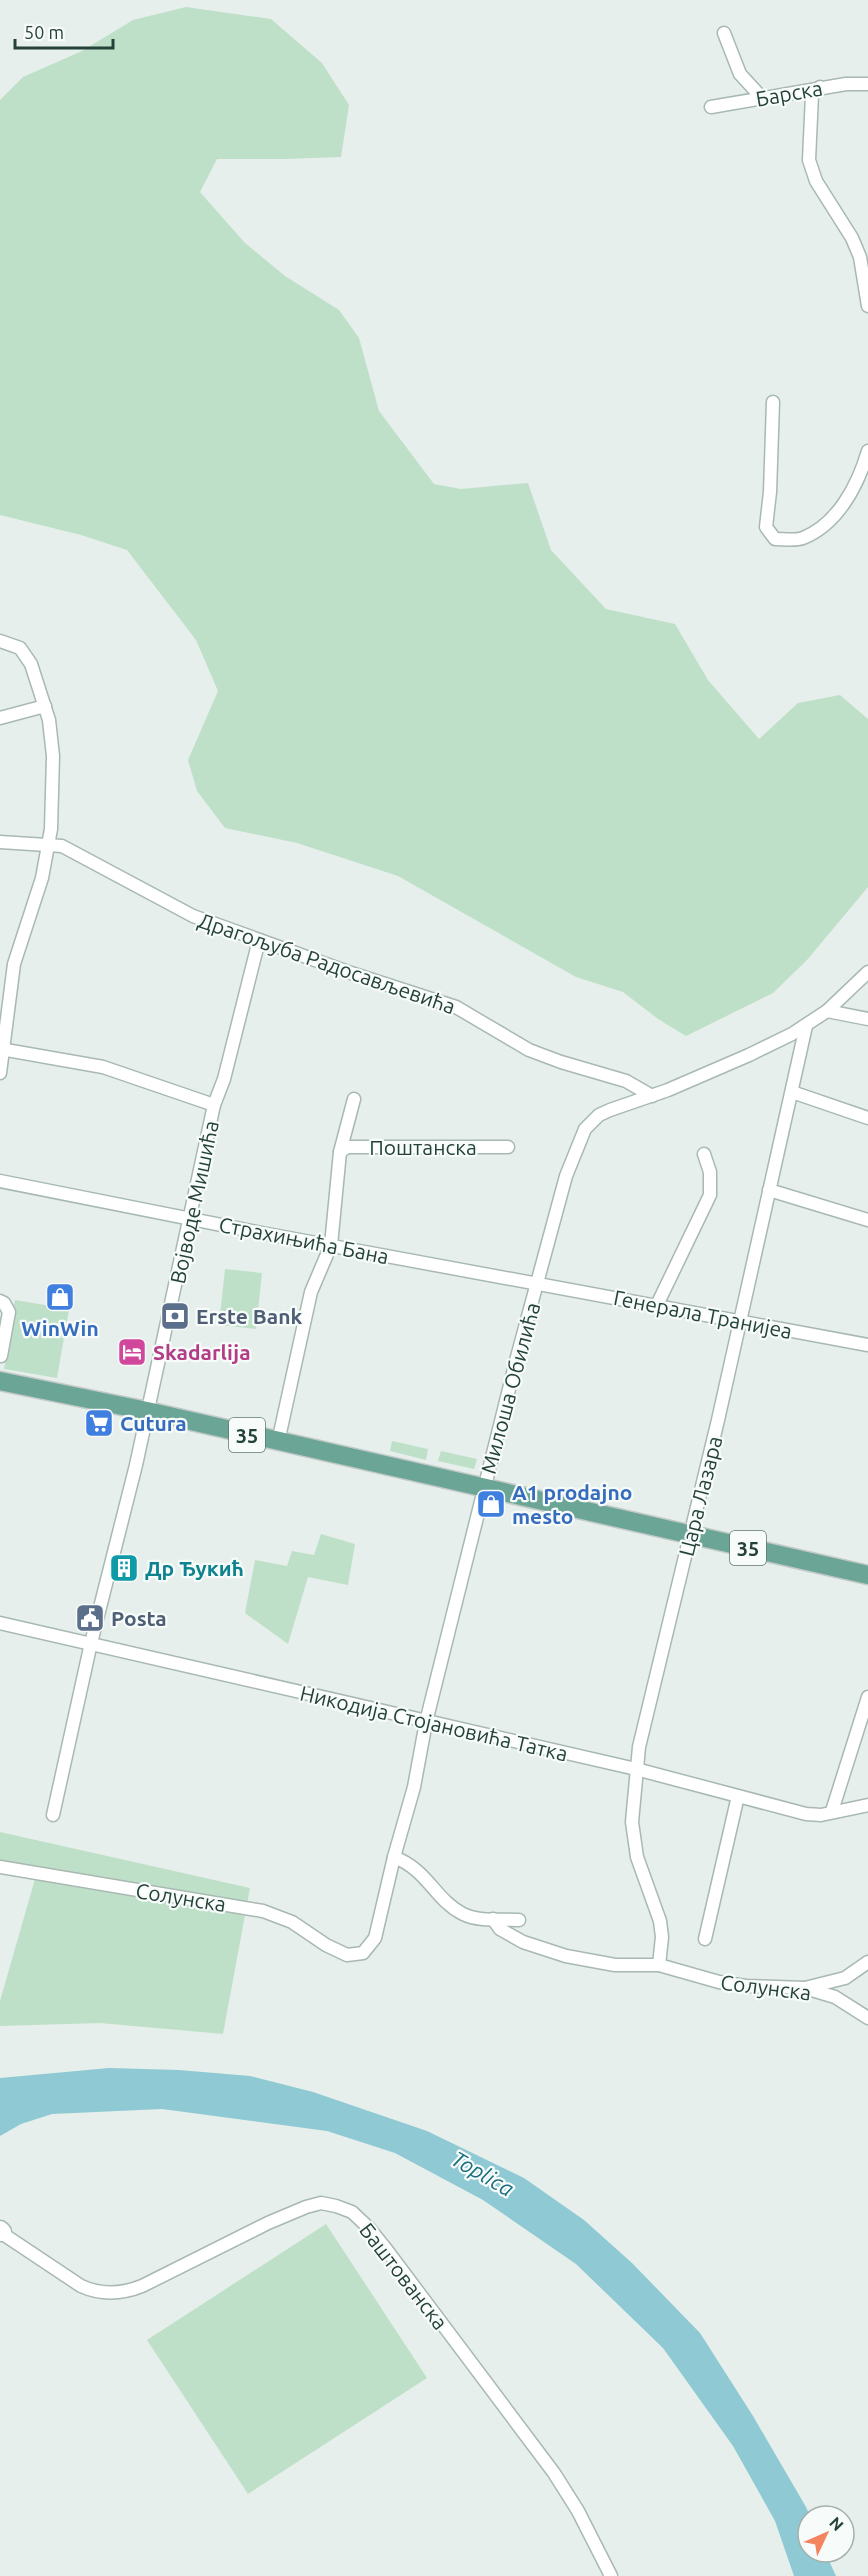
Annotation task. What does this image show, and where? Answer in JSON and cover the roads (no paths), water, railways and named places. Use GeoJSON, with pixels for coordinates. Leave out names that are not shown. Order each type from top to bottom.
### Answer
{"type":"FeatureCollection","features":[{"type":"Feature","properties":{"kind":"main road","name":"35"},"geometry":{"type":"LineString","coordinates":[[0,1381],[147,1411],[868,1575]]}},
{"type":"Feature","properties":{"kind":"street"},"geometry":{"type":"LineString","coordinates":[[724,33],[740,74],[762,98]]}},
{"type":"Feature","properties":{"kind":"street","name":"Барска"},"geometry":{"type":"LineString","coordinates":[[711,107],[819,87],[868,84]]}},
{"type":"Feature","properties":{"kind":"street"},"geometry":{"type":"LineString","coordinates":[[819,87],[812,95],[809,160],[816,181],[852,238],[860,257],[868,306]]}},
{"type":"Feature","properties":{"kind":"street"},"geometry":{"type":"LineString","coordinates":[[773,402],[770,492],[766,527],[775,539],[801,539],[824,527],[841,508],[863,470],[867,456]]}},
{"type":"Feature","properties":{"kind":"street"},"geometry":{"type":"LineString","coordinates":[[0,641],[18,646],[34,671],[45,706],[53,756],[51,829],[42,878],[14,964],[0,1073]]}},
{"type":"Feature","properties":{"kind":"street"},"geometry":{"type":"LineString","coordinates":[[0,718],[45,706]]}},
{"type":"Feature","properties":{"kind":"street","name":"Драгољуба Радосављевића"},"geometry":{"type":"LineString","coordinates":[[0,842],[62,846],[81,854],[180,910],[378,983],[456,1007],[529,1050],[570,1065],[626,1081],[652,1096]]}},
{"type":"Feature","properties":{"kind":"street","name":"Војводе Мишића"},"geometry":{"type":"LineString","coordinates":[[53,1815],[91,1643],[123,1522],[191,1219],[214,1105],[224,1079],[259,940]]}},
{"type":"Feature","properties":{"kind":"street","name":"Милоша Обилића"},"geometry":{"type":"LineString","coordinates":[[352,1956],[367,1950],[375,1938],[394,1857],[414,1787],[426,1722],[484,1489],[566,1176],[585,1129],[603,1113],[652,1096],[740,1059],[806,1026],[827,1011],[868,972]]}},
{"type":"Feature","properties":{"kind":"street"},"geometry":{"type":"LineString","coordinates":[[827,1011],[868,1019]]}},
{"type":"Feature","properties":{"kind":"street","name":"Цара Лазара"},"geometry":{"type":"LineString","coordinates":[[659,1965],[662,1937],[660,1921],[640,1865],[633,1831],[632,1810],[636,1769],[741,1321],[806,1026]]}},
{"type":"Feature","properties":{"kind":"street"},"geometry":{"type":"LineString","coordinates":[[2,1050],[103,1067],[214,1105]]}},
{"type":"Feature","properties":{"kind":"street"},"geometry":{"type":"LineString","coordinates":[[792,1092],[868,1118]]}},
{"type":"Feature","properties":{"kind":"street","name":"Поштанска"},"geometry":{"type":"LineString","coordinates":[[278,1442],[311,1292],[331,1245],[340,1152],[354,1100]]}},
{"type":"Feature","properties":{"kind":"street","name":"Поштанска"},"geometry":{"type":"LineString","coordinates":[[340,1152],[347,1147],[508,1147]]}},
{"type":"Feature","properties":{"kind":"street"},"geometry":{"type":"LineString","coordinates":[[656,1307],[710,1196],[710,1172],[704,1154]]}},
{"type":"Feature","properties":{"kind":"street","name":"Страхињића Бана"},"geometry":{"type":"LineString","coordinates":[[0,1181],[538,1283]]}},
{"type":"Feature","properties":{"kind":"street"},"geometry":{"type":"LineString","coordinates":[[769,1190],[868,1220]]}},
{"type":"Feature","properties":{"kind":"street","name":"Генерала Транијеа"},"geometry":{"type":"LineString","coordinates":[[538,1283],[868,1345]]}},
{"type":"Feature","properties":{"kind":"street"},"geometry":{"type":"LineString","coordinates":[[0,1301],[8,1307],[9,1312],[1,1356]]}},
{"type":"Feature","properties":{"kind":"street","name":"Никодија Стојановића Татка"},"geometry":{"type":"LineString","coordinates":[[0,1623],[636,1769],[806,1814],[822,1815],[868,1805]]}},
{"type":"Feature","properties":{"kind":"street"},"geometry":{"type":"LineString","coordinates":[[832,1811],[868,1697]]}},
{"type":"Feature","properties":{"kind":"street"},"geometry":{"type":"LineString","coordinates":[[705,1939],[738,1796]]}},
{"type":"Feature","properties":{"kind":"street"},"geometry":{"type":"LineString","coordinates":[[394,1857],[408,1862],[418,1870],[457,1911],[469,1917],[519,1920]]}},
{"type":"Feature","properties":{"kind":"street","name":"Солунска"},"geometry":{"type":"LineString","coordinates":[[0,1867],[263,1911],[283,1918],[326,1945],[352,1956]]}},
{"type":"Feature","properties":{"kind":"street","name":"Солунска"},"geometry":{"type":"LineString","coordinates":[[493,1919],[500,1929],[523,1941],[566,1956],[615,1965],[659,1965],[719,1982],[746,1986],[805,1988],[835,1997],[868,2018]]}},
{"type":"Feature","properties":{"kind":"street"},"geometry":{"type":"LineString","coordinates":[[805,1988],[845,1978],[868,1962]]}},
{"type":"Feature","properties":{"kind":"street","name":"Баштованска"},"geometry":{"type":"LineString","coordinates":[[1,2231],[81,2286],[107,2292],[142,2286],[268,2223],[306,2207],[328,2204],[351,2212],[386,2248],[554,2473],[586,2526],[611,2576]]}},
{"type":"Feature","properties":{"kind":"water","name":"Toplica"},"geometry":{"type":"Polygon","coordinates":[[[109,2068],[179,2070],[250,2076],[313,2092],[427,2131],[524,2178],[584,2220],[632,2263],[700,2333],[753,2416],[804,2504],[796,2504],[796,2564],[830,2564],[836,2576],[794,2576],[775,2521],[733,2446],[663,2348],[576,2264],[483,2200],[395,2153],[327,2131],[162,2109],[52,2114],[21,2124],[0,2136],[0,2078],[109,2068]]]}},
{"type":"Feature","properties":{"kind":"place","name":"WinWin"},"geometry":{"type":"Point","coordinates":[60,1297]}},
{"type":"Feature","properties":{"kind":"place","name":"Erste Bank"},"geometry":{"type":"Point","coordinates":[175,1316]}},
{"type":"Feature","properties":{"kind":"place","name":"Skadarlija"},"geometry":{"type":"Point","coordinates":[132,1352]}},
{"type":"Feature","properties":{"kind":"place","name":"Cutura"},"geometry":{"type":"Point","coordinates":[99,1423]}},
{"type":"Feature","properties":{"kind":"place","name":"A1 prodajno mesto"},"geometry":{"type":"Point","coordinates":[491,1504]}},
{"type":"Feature","properties":{"kind":"place","name":"Др Ђукић"},"geometry":{"type":"Point","coordinates":[124,1568]}},
{"type":"Feature","properties":{"kind":"place","name":"Posta"},"geometry":{"type":"Point","coordinates":[90,1618]}}]}
